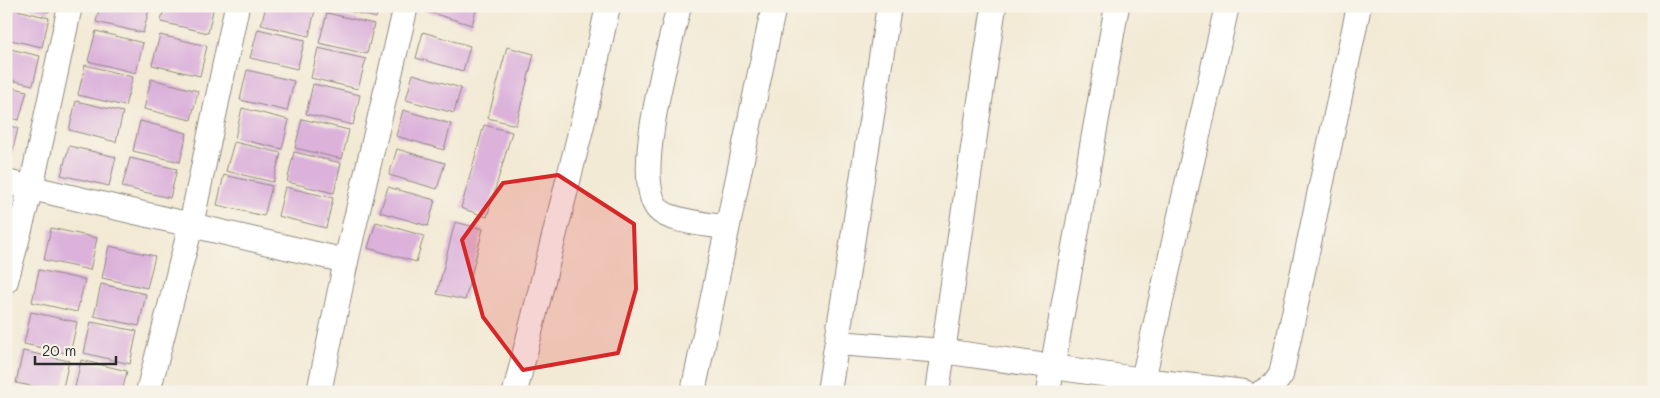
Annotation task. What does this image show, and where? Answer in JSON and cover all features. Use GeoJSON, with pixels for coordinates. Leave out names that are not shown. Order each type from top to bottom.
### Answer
{"type":"FeatureCollection","features":[{"type":"Feature","properties":{"kind":"street"},"geometry":{"type":"LineString","coordinates":[[6,281],[31,188],[70,6]]}},
{"type":"Feature","properties":{"kind":"street"},"geometry":{"type":"LineString","coordinates":[[148,392],[191,225],[237,6]]}},
{"type":"Feature","properties":{"kind":"street"},"geometry":{"type":"LineString","coordinates":[[319,392],[346,261],[406,6]]}},
{"type":"Feature","properties":{"kind":"street"},"geometry":{"type":"LineString","coordinates":[[515,392],[586,109],[608,6]]}},
{"type":"Feature","properties":{"kind":"street"},"geometry":{"type":"LineString","coordinates":[[679,6],[650,142],[647,167],[652,196],[658,209],[676,218],[727,228]]}},
{"type":"Feature","properties":{"kind":"street"},"geometry":{"type":"LineString","coordinates":[[693,392],[774,6]]}},
{"type":"Feature","properties":{"kind":"street"},"geometry":{"type":"LineString","coordinates":[[830,392],[889,6]]}},
{"type":"Feature","properties":{"kind":"street"},"geometry":{"type":"LineString","coordinates":[[937,392],[994,6]]}},
{"type":"Feature","properties":{"kind":"street"},"geometry":{"type":"LineString","coordinates":[[1048,392],[1117,6]]}},
{"type":"Feature","properties":{"kind":"street"},"geometry":{"type":"LineString","coordinates":[[1143,380],[1227,6]]}},
{"type":"Feature","properties":{"kind":"street"},"geometry":{"type":"LineString","coordinates":[[1269,390],[1280,375],[1358,6]]}},
{"type":"Feature","properties":{"kind":"street"},"geometry":{"type":"LineString","coordinates":[[6,182],[346,261]]}},
{"type":"Feature","properties":{"kind":"street"},"geometry":{"type":"LineString","coordinates":[[837,344],[943,351],[1143,380],[1244,392]]}},
{"type":"Feature","properties":{"kind":"highlighted area"},"geometry":{"type":"Polygon","coordinates":[[[558,175],[634,224],[636,289],[618,353],[523,370],[483,317],[462,240],[503,183],[558,175]]]}},
{"type":"Feature","properties":{"kind":"building"},"geometry":{"type":"Polygon","coordinates":[[[27,6],[50,6],[49,12],[27,6]]]}},
{"type":"Feature","properties":{"kind":"building"},"geometry":{"type":"Polygon","coordinates":[[[100,6],[150,6],[143,33],[96,22],[100,6]]]}},
{"type":"Feature","properties":{"kind":"building"},"geometry":{"type":"Polygon","coordinates":[[[164,6],[214,6],[208,33],[161,22],[164,6]]]}},
{"type":"Feature","properties":{"kind":"building"},"geometry":{"type":"Polygon","coordinates":[[[266,6],[316,6],[309,36],[261,25],[266,6]]]}},
{"type":"Feature","properties":{"kind":"building"},"geometry":{"type":"Polygon","coordinates":[[[330,6],[379,6],[376,18],[330,6]]]}},
{"type":"Feature","properties":{"kind":"building"},"geometry":{"type":"Polygon","coordinates":[[[426,6],[477,6],[472,25],[425,11],[426,6]]]}},
{"type":"Feature","properties":{"kind":"building"},"geometry":{"type":"Polygon","coordinates":[[[6,7],[49,18],[42,47],[6,39],[6,7]]]}},
{"type":"Feature","properties":{"kind":"building"},"geometry":{"type":"Polygon","coordinates":[[[327,13],[374,24],[367,54],[319,43],[327,13]]]}},
{"type":"Feature","properties":{"kind":"building"},"geometry":{"type":"Polygon","coordinates":[[[258,29],[305,40],[297,69],[250,58],[258,29]]]}},
{"type":"Feature","properties":{"kind":"building"},"geometry":{"type":"Polygon","coordinates":[[[96,31],[143,43],[136,73],[88,61],[96,31]]]}},
{"type":"Feature","properties":{"kind":"building"},"geometry":{"type":"Polygon","coordinates":[[[423,32],[470,46],[463,71],[416,58],[423,32]]]}},
{"type":"Feature","properties":{"kind":"building"},"geometry":{"type":"Polygon","coordinates":[[[160,35],[207,46],[200,76],[152,65],[160,35]]]}},
{"type":"Feature","properties":{"kind":"building"},"geometry":{"type":"Polygon","coordinates":[[[507,47],[534,54],[516,125],[488,118],[507,47]]]}},
{"type":"Feature","properties":{"kind":"building"},"geometry":{"type":"Polygon","coordinates":[[[6,48],[40,56],[33,85],[6,79],[6,48]]]}},
{"type":"Feature","properties":{"kind":"building"},"geometry":{"type":"Polygon","coordinates":[[[318,48],[366,59],[358,89],[311,78],[318,48]]]}},
{"type":"Feature","properties":{"kind":"building"},"geometry":{"type":"Polygon","coordinates":[[[85,65],[133,77],[125,106],[78,95],[85,65]]]}},
{"type":"Feature","properties":{"kind":"building"},"geometry":{"type":"Polygon","coordinates":[[[247,70],[294,81],[287,111],[240,100],[247,70]]]}},
{"type":"Feature","properties":{"kind":"building"},"geometry":{"type":"Polygon","coordinates":[[[413,74],[461,88],[454,113],[406,100],[413,74]]]}},
{"type":"Feature","properties":{"kind":"building"},"geometry":{"type":"Polygon","coordinates":[[[151,79],[198,91],[191,120],[144,109],[151,79]]]}},
{"type":"Feature","properties":{"kind":"building"},"geometry":{"type":"Polygon","coordinates":[[[313,84],[360,95],[353,125],[306,114],[313,84]]]}},
{"type":"Feature","properties":{"kind":"building"},"geometry":{"type":"Polygon","coordinates":[[[6,86],[27,91],[19,120],[6,117],[6,86]]]}},
{"type":"Feature","properties":{"kind":"building"},"geometry":{"type":"Polygon","coordinates":[[[76,101],[123,112],[116,142],[69,130],[76,101]]]}},
{"type":"Feature","properties":{"kind":"building"},"geometry":{"type":"Polygon","coordinates":[[[242,108],[289,120],[282,149],[235,138],[242,108]]]}},
{"type":"Feature","properties":{"kind":"building"},"geometry":{"type":"Polygon","coordinates":[[[403,110],[451,124],[444,150],[396,136],[403,110]]]}},
{"type":"Feature","properties":{"kind":"building"},"geometry":{"type":"Polygon","coordinates":[[[302,119],[349,130],[342,159],[295,148],[302,119]]]}},
{"type":"Feature","properties":{"kind":"building"},"geometry":{"type":"Polygon","coordinates":[[[140,121],[187,133],[180,162],[133,151],[140,121]]]}},
{"type":"Feature","properties":{"kind":"building"},"geometry":{"type":"Polygon","coordinates":[[[6,125],[18,128],[11,158],[6,157],[6,125]]]}},
{"type":"Feature","properties":{"kind":"building"},"geometry":{"type":"Polygon","coordinates":[[[484,125],[512,132],[487,217],[461,208],[484,125]]]}},
{"type":"Feature","properties":{"kind":"building"},"geometry":{"type":"Polygon","coordinates":[[[234,142],[281,153],[273,182],[226,171],[234,142]]]}},
{"type":"Feature","properties":{"kind":"building"},"geometry":{"type":"Polygon","coordinates":[[[69,146],[116,157],[109,186],[61,175],[69,146]]]}},
{"type":"Feature","properties":{"kind":"building"},"geometry":{"type":"Polygon","coordinates":[[[397,149],[445,163],[437,189],[389,175],[397,149]]]}},
{"type":"Feature","properties":{"kind":"building"},"geometry":{"type":"Polygon","coordinates":[[[294,152],[341,163],[334,193],[287,182],[294,152]]]}},
{"type":"Feature","properties":{"kind":"building"},"geometry":{"type":"Polygon","coordinates":[[[130,158],[177,169],[170,198],[122,187],[130,158]]]}},
{"type":"Feature","properties":{"kind":"building"},"geometry":{"type":"Polygon","coordinates":[[[224,175],[272,186],[264,216],[217,205],[224,175]]]}},
{"type":"Feature","properties":{"kind":"building"},"geometry":{"type":"Polygon","coordinates":[[[285,187],[333,198],[326,228],[278,216],[285,187]]]}},
{"type":"Feature","properties":{"kind":"building"},"geometry":{"type":"Polygon","coordinates":[[[388,187],[435,200],[428,226],[380,212],[388,187]]]}},
{"type":"Feature","properties":{"kind":"building"},"geometry":{"type":"Polygon","coordinates":[[[376,222],[424,236],[416,262],[368,248],[376,222]]]}},
{"type":"Feature","properties":{"kind":"building"},"geometry":{"type":"Polygon","coordinates":[[[455,222],[483,229],[465,300],[437,294],[455,222]]]}},
{"type":"Feature","properties":{"kind":"building"},"geometry":{"type":"Polygon","coordinates":[[[51,228],[97,238],[90,270],[44,260],[51,228]]]}},
{"type":"Feature","properties":{"kind":"building"},"geometry":{"type":"Polygon","coordinates":[[[109,246],[155,256],[147,288],[102,278],[109,246]]]}},
{"type":"Feature","properties":{"kind":"building"},"geometry":{"type":"Polygon","coordinates":[[[39,270],[85,280],[77,312],[32,302],[39,270]]]}},
{"type":"Feature","properties":{"kind":"building"},"geometry":{"type":"Polygon","coordinates":[[[101,284],[146,294],[139,326],[94,316],[101,284]]]}},
{"type":"Feature","properties":{"kind":"building"},"geometry":{"type":"Polygon","coordinates":[[[31,312],[77,322],[70,354],[24,344],[31,312]]]}},
{"type":"Feature","properties":{"kind":"building"},"geometry":{"type":"Polygon","coordinates":[[[91,322],[137,331],[130,364],[84,353],[91,322]]]}},
{"type":"Feature","properties":{"kind":"building"},"geometry":{"type":"Polygon","coordinates":[[[23,351],[69,361],[62,392],[16,383],[23,351]]]}},
{"type":"Feature","properties":{"kind":"building"},"geometry":{"type":"Polygon","coordinates":[[[81,360],[127,371],[122,392],[74,392],[81,360]]]}}]}
